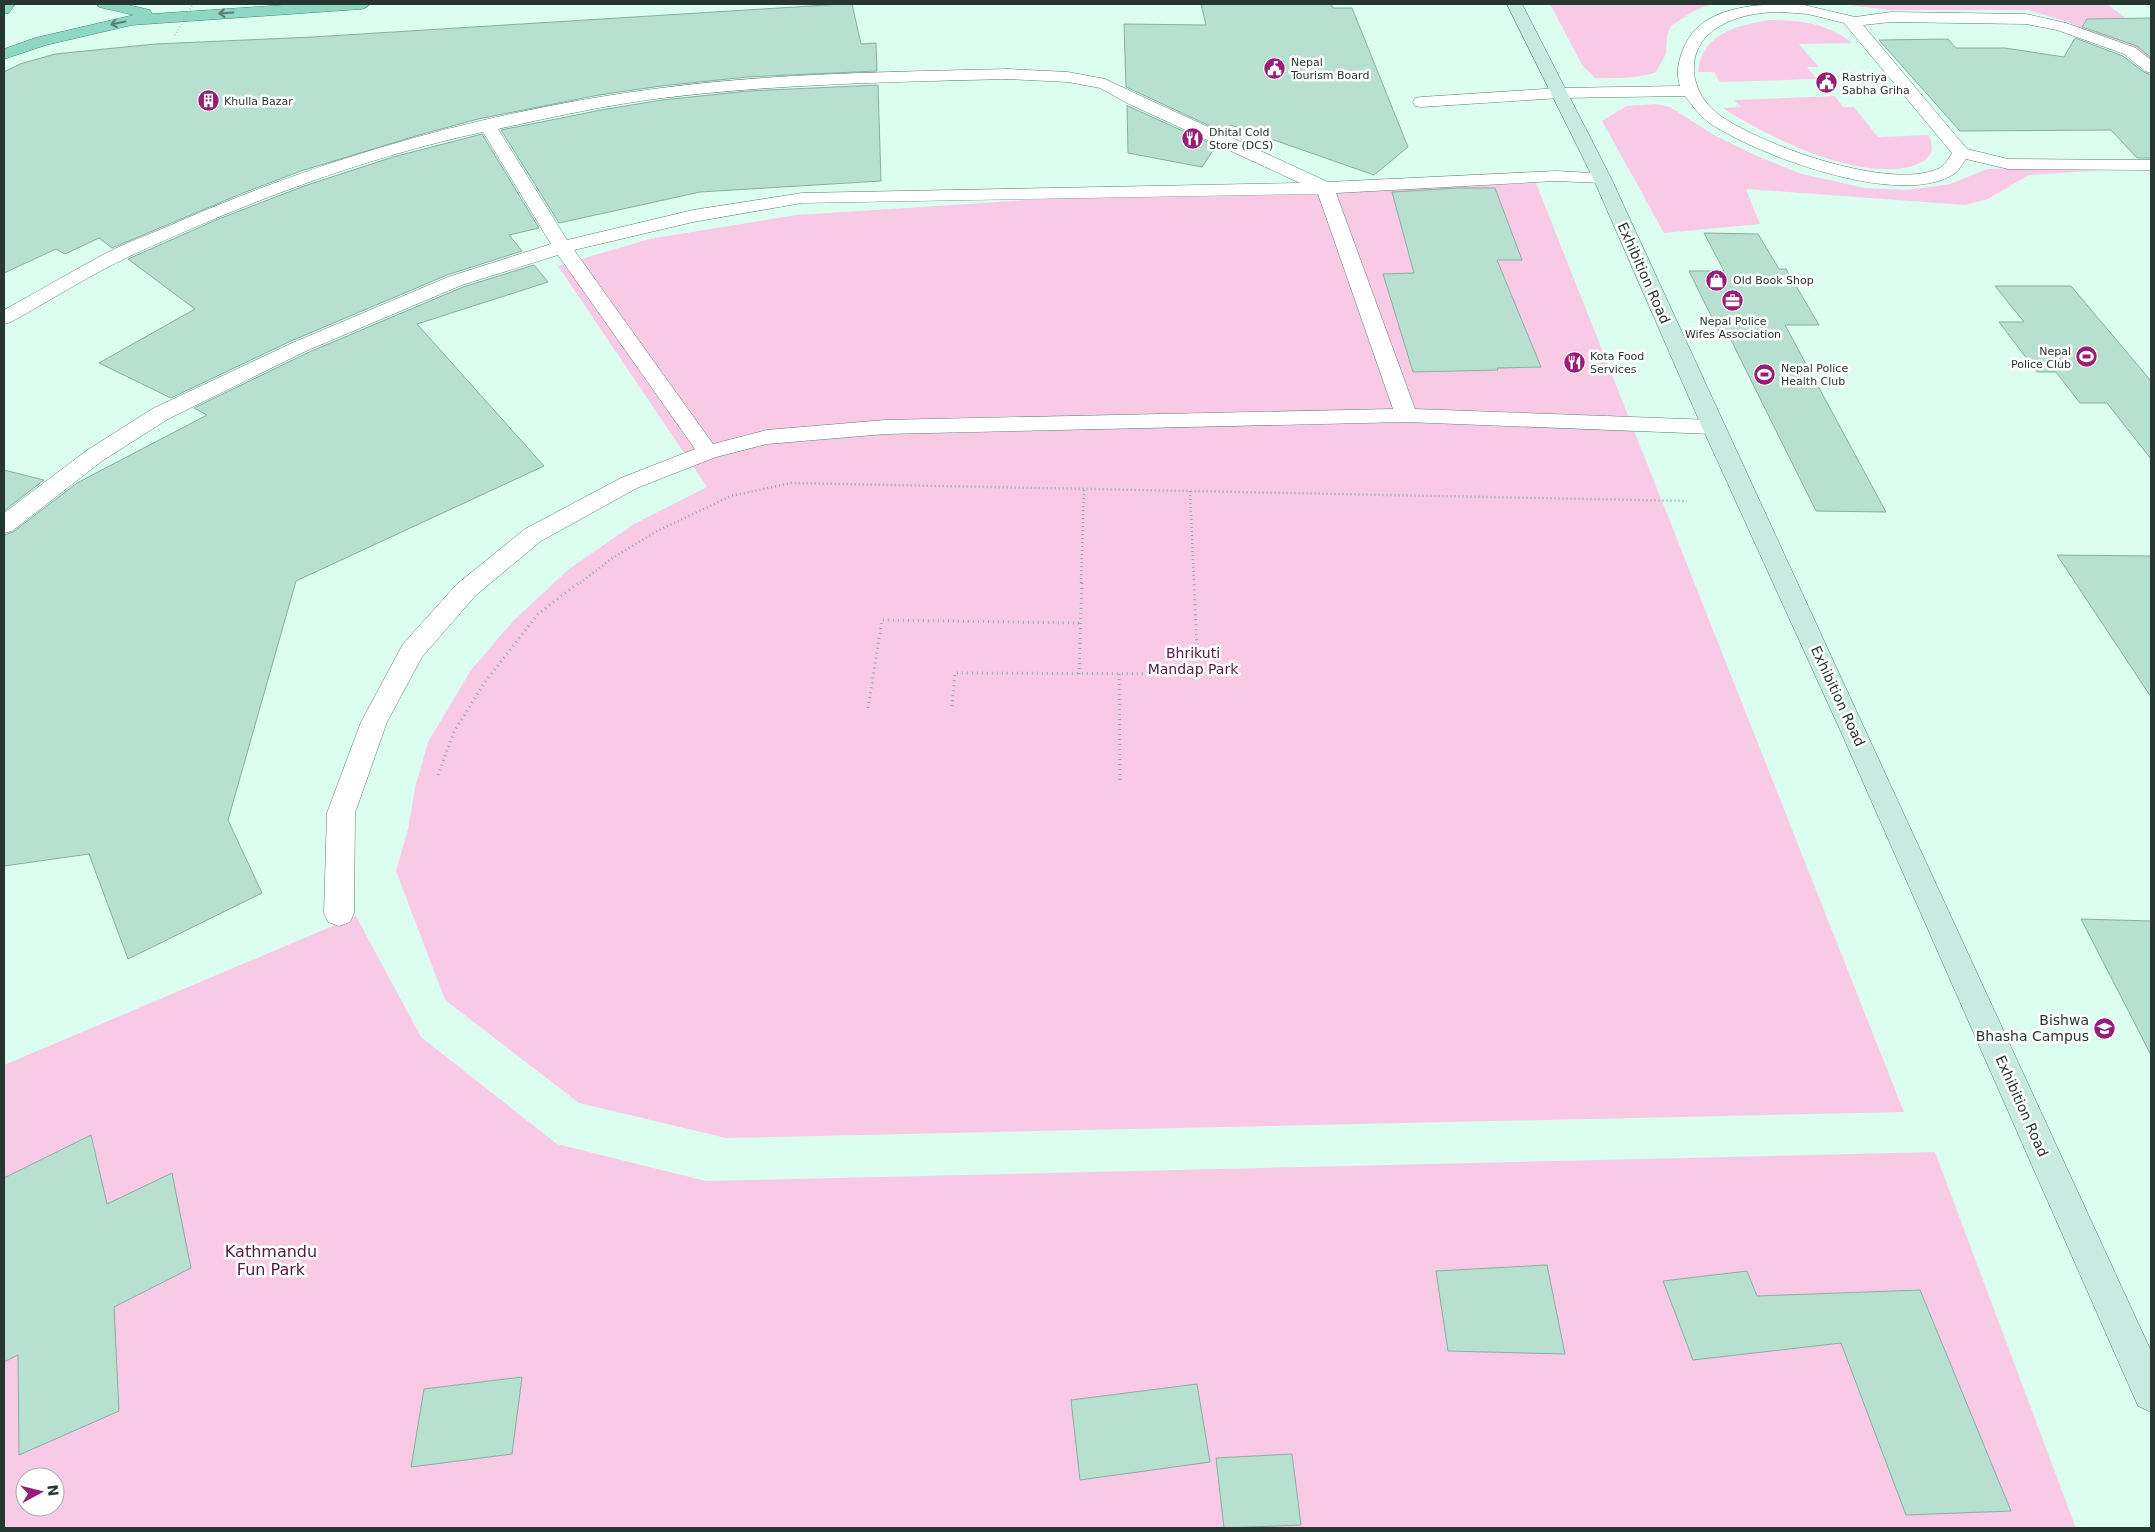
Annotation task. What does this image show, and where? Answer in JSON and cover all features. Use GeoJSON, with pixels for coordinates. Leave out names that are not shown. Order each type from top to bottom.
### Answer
{"type":"FeatureCollection","features":[{"type":"Feature","properties":{"kind":"main road"},"geometry":{"type":"LineString","coordinates":[[4,10],[8,4]]}},
{"type":"Feature","properties":{"kind":"main road"},"geometry":{"type":"LineString","coordinates":[[104,4],[166,18]]}},
{"type":"Feature","properties":{"kind":"main road"},"geometry":{"type":"LineString","coordinates":[[4,54],[93,28],[132,20],[362,4]]}},
{"type":"Feature","properties":{"kind":"main road","name":"Exhibition Road"},"geometry":{"type":"LineString","coordinates":[[1514,4],[1602,178],[1713,428],[1854,732],[2151,1393]]}},
{"type":"Feature","properties":{"kind":"lane"},"geometry":{"type":"LineString","coordinates":[[1961,153],[1947,171],[1926,178],[1904,180],[1827,168],[1780,151],[1740,133],[1712,116],[1690,91],[1684,76],[1695,37],[1708,26],[1726,18],[1758,9],[1782,7],[1826,13],[1850,20],[1961,153],[2008,164],[2151,165]]}},
{"type":"Feature","properties":{"kind":"lane"},"geometry":{"type":"LineString","coordinates":[[1851,22],[1891,17],[2026,19],[2061,26],[2130,51],[2151,68]]}},
{"type":"Feature","properties":{"kind":"lane"},"geometry":{"type":"LineString","coordinates":[[4,318],[122,253],[247,198],[337,166],[421,140],[487,124],[574,106],[661,93],[806,80],[1006,74],[1068,77],[1104,84],[1324,188],[1406,415]]}},
{"type":"Feature","properties":{"kind":"lane"},"geometry":{"type":"LineString","coordinates":[[1421,102],[1560,93],[1690,91]]}},
{"type":"Feature","properties":{"kind":"lane"},"geometry":{"type":"LineString","coordinates":[[487,124],[562,247],[708,452]]}},
{"type":"Feature","properties":{"kind":"lane"},"geometry":{"type":"LineString","coordinates":[[4,526],[94,456],[160,414],[299,347],[455,281],[562,247],[693,216],[802,198],[1324,188],[1556,176],[1602,178]]}},
{"type":"Feature","properties":{"kind":"lane"},"geometry":{"type":"LineString","coordinates":[[339,913],[341,813],[374,722],[412,651],[466,590],[533,535],[629,483],[708,452],[767,437],[885,427],[1406,415],[1713,428]]}},
{"type":"Feature","properties":{"kind":"path"},"geometry":{"type":"LineString","coordinates":[[175,35],[193,4]]}},
{"type":"Feature","properties":{"kind":"path"},"geometry":{"type":"LineString","coordinates":[[438,776],[454,732],[485,682],[538,614],[611,559],[657,531],[731,496],[791,483],[1687,501]]}},
{"type":"Feature","properties":{"kind":"path"},"geometry":{"type":"LineString","coordinates":[[1079,674],[1084,489]]}},
{"type":"Feature","properties":{"kind":"path"},"geometry":{"type":"LineString","coordinates":[[952,706],[955,673],[1198,674],[1190,491]]}},
{"type":"Feature","properties":{"kind":"path"},"geometry":{"type":"LineString","coordinates":[[868,708],[882,620],[1080,623]]}},
{"type":"Feature","properties":{"kind":"path"},"geometry":{"type":"LineString","coordinates":[[1119,674],[1120,784]]}},
{"type":"Feature","properties":{"kind":"green space"},"geometry":{"type":"Polygon","coordinates":[[[1550,4],[1711,4],[1694,11],[1671,26],[1667,36],[1666,54],[1655,73],[1632,77],[1595,78],[1582,65],[1550,4]]]}},
{"type":"Feature","properties":{"kind":"green space"},"geometry":{"type":"Polygon","coordinates":[[[1841,4],[2107,4],[2151,37],[2151,64],[2127,44],[2096,35],[2068,22],[2028,10],[1889,10],[1841,4]]]}},
{"type":"Feature","properties":{"kind":"green space"},"geometry":{"type":"Polygon","coordinates":[[[1769,20],[1802,22],[1823,27],[1843,36],[1852,43],[1799,44],[1819,67],[1807,67],[1817,79],[1720,82],[1714,72],[1698,72],[1706,48],[1714,40],[1733,29],[1769,20]]]}},
{"type":"Feature","properties":{"kind":"green space"},"geometry":{"type":"Polygon","coordinates":[[[1835,96],[1843,107],[1854,107],[1878,137],[1929,135],[1932,144],[1930,155],[1920,163],[1899,169],[1874,169],[1847,164],[1791,144],[1742,120],[1723,108],[1741,107],[1734,100],[1835,96]]]}},
{"type":"Feature","properties":{"kind":"green space"},"geometry":{"type":"Polygon","coordinates":[[[1656,104],[1670,107],[1714,135],[1757,156],[1802,174],[1865,188],[1907,190],[1950,184],[1987,169],[2151,165],[2151,167],[2029,175],[1988,199],[1965,205],[1746,189],[1760,224],[1664,233],[1602,121],[1626,106],[1656,104]]]}},
{"type":"Feature","properties":{"kind":"green space","name":"Bhrikuti Mandap Park"},"geometry":{"type":"Polygon","coordinates":[[[1536,183],[1904,1112],[726,1138],[579,1103],[445,1000],[396,871],[408,829],[415,788],[428,742],[471,670],[513,621],[569,569],[634,524],[707,487],[558,266],[649,239],[796,215],[1044,199],[1536,183]]]}},
{"type":"Feature","properties":{"kind":"green space","name":"Kathmandu Fun Park"},"geometry":{"type":"Polygon","coordinates":[[[356,916],[421,1037],[557,1144],[706,1181],[1935,1152],[2076,1528],[4,1528],[4,1065],[356,916]]]}},
{"type":"Feature","properties":{"kind":"building","name":"Khulla Bazar"},"geometry":{"type":"Polygon","coordinates":[[[852,4],[861,44],[876,43],[877,71],[747,77],[661,86],[599,95],[478,119],[301,171],[243,193],[112,248],[99,238],[65,254],[56,249],[4,273],[4,72],[20,64],[55,54],[155,44],[313,37],[852,4]]]}},
{"type":"Feature","properties":{"kind":"building"},"geometry":{"type":"Polygon","coordinates":[[[1201,4],[1331,4],[1333,8],[1352,8],[1408,147],[1374,175],[1231,125],[1225,133],[1126,87],[1124,24],[1206,25],[1201,4]]]}},
{"type":"Feature","properties":{"kind":"building"},"geometry":{"type":"Polygon","coordinates":[[[2151,18],[2151,58],[2137,46],[2082,27],[2087,19],[2151,18]]]}},
{"type":"Feature","properties":{"kind":"building"},"geometry":{"type":"Polygon","coordinates":[[[2075,38],[2123,56],[2151,75],[2151,158],[2137,158],[2111,130],[1960,131],[1879,40],[1948,39],[1956,48],[2005,48],[2064,57],[2075,38]]]}},
{"type":"Feature","properties":{"kind":"building"},"geometry":{"type":"Polygon","coordinates":[[[878,85],[881,181],[700,192],[559,223],[501,130],[662,100],[748,91],[878,85]]]}},
{"type":"Feature","properties":{"kind":"building"},"geometry":{"type":"Polygon","coordinates":[[[1127,105],[1216,146],[1202,167],[1128,153],[1127,105]]]}},
{"type":"Feature","properties":{"kind":"building"},"geometry":{"type":"Polygon","coordinates":[[[482,134],[539,228],[509,235],[522,251],[447,275],[291,341],[171,398],[99,363],[195,309],[128,259],[216,220],[304,186],[393,157],[482,134]]]}},
{"type":"Feature","properties":{"kind":"building"},"geometry":{"type":"Polygon","coordinates":[[[1495,188],[1522,260],[1497,260],[1541,367],[1413,372],[1383,274],[1414,273],[1392,192],[1495,188]]]}},
{"type":"Feature","properties":{"kind":"building"},"geometry":{"type":"Polygon","coordinates":[[[1704,233],[1758,234],[1779,269],[1786,269],[1819,325],[1785,325],[1886,512],[1816,511],[1729,336],[1721,336],[1689,271],[1724,271],[1704,233]]]}},
{"type":"Feature","properties":{"kind":"building"},"geometry":{"type":"Polygon","coordinates":[[[534,265],[548,282],[417,324],[544,466],[296,581],[228,820],[262,893],[128,959],[89,854],[4,866],[4,535],[13,532],[77,483],[207,415],[194,408],[307,353],[463,287],[534,265]]]}},
{"type":"Feature","properties":{"kind":"building"},"geometry":{"type":"Polygon","coordinates":[[[1995,286],[2071,286],[2151,381],[2151,459],[2107,403],[2080,403],[2056,372],[2037,372],[1999,322],[2024,322],[1995,286]]]}},
{"type":"Feature","properties":{"kind":"building"},"geometry":{"type":"Polygon","coordinates":[[[4,470],[44,480],[4,511],[4,470]]]}},
{"type":"Feature","properties":{"kind":"building"},"geometry":{"type":"Polygon","coordinates":[[[2057,555],[2151,556],[2151,697],[2057,555]]]}},
{"type":"Feature","properties":{"kind":"building"},"geometry":{"type":"Polygon","coordinates":[[[2081,919],[2151,921],[2151,1055],[2081,919]]]}},
{"type":"Feature","properties":{"kind":"building"},"geometry":{"type":"Polygon","coordinates":[[[91,1135],[107,1204],[172,1173],[191,1268],[114,1307],[119,1411],[19,1455],[18,1355],[4,1362],[4,1178],[91,1135]]]}},
{"type":"Feature","properties":{"kind":"building"},"geometry":{"type":"Polygon","coordinates":[[[1547,1265],[1565,1354],[1448,1351],[1436,1271],[1547,1265]]]}},
{"type":"Feature","properties":{"kind":"building"},"geometry":{"type":"Polygon","coordinates":[[[1747,1271],[1757,1296],[1920,1290],[2011,1511],[1906,1515],[1841,1343],[1693,1360],[1663,1281],[1747,1271]]]}},
{"type":"Feature","properties":{"kind":"building"},"geometry":{"type":"Polygon","coordinates":[[[522,1377],[512,1454],[411,1467],[424,1389],[522,1377]]]}},
{"type":"Feature","properties":{"kind":"building"},"geometry":{"type":"Polygon","coordinates":[[[1197,1384],[1210,1462],[1080,1480],[1071,1400],[1197,1384]]]}},
{"type":"Feature","properties":{"kind":"building"},"geometry":{"type":"Polygon","coordinates":[[[1292,1454],[1301,1525],[1224,1528],[1216,1458],[1292,1454]]]}},
{"type":"Feature","properties":{"kind":"place","name":"Nepal Tourism Board"},"geometry":{"type":"Point","coordinates":[1275,68]}},
{"type":"Feature","properties":{"kind":"place","name":"Rastriya Sabha Griha"},"geometry":{"type":"Point","coordinates":[1826,83]}},
{"type":"Feature","properties":{"kind":"place","name":"Khulla Bazar"},"geometry":{"type":"Point","coordinates":[208,101]}},
{"type":"Feature","properties":{"kind":"place","name":"Dhital Cold Store (DCS)"},"geometry":{"type":"Point","coordinates":[1193,138]}},
{"type":"Feature","properties":{"kind":"place","name":"Old Book Shop"},"geometry":{"type":"Point","coordinates":[1717,280]}},
{"type":"Feature","properties":{"kind":"place","name":"Nepal Police Wifes Association"},"geometry":{"type":"Point","coordinates":[1733,300]}},
{"type":"Feature","properties":{"kind":"place","name":"Nepal Police Club"},"geometry":{"type":"Point","coordinates":[2087,357]}},
{"type":"Feature","properties":{"kind":"place","name":"Kota Food Services"},"geometry":{"type":"Point","coordinates":[1574,362]}},
{"type":"Feature","properties":{"kind":"place","name":"Nepal Police Health Club"},"geometry":{"type":"Point","coordinates":[1765,374]}},
{"type":"Feature","properties":{"kind":"place","name":"Bishwa Bhasha Campus"},"geometry":{"type":"Point","coordinates":[2105,1028]}}]}
